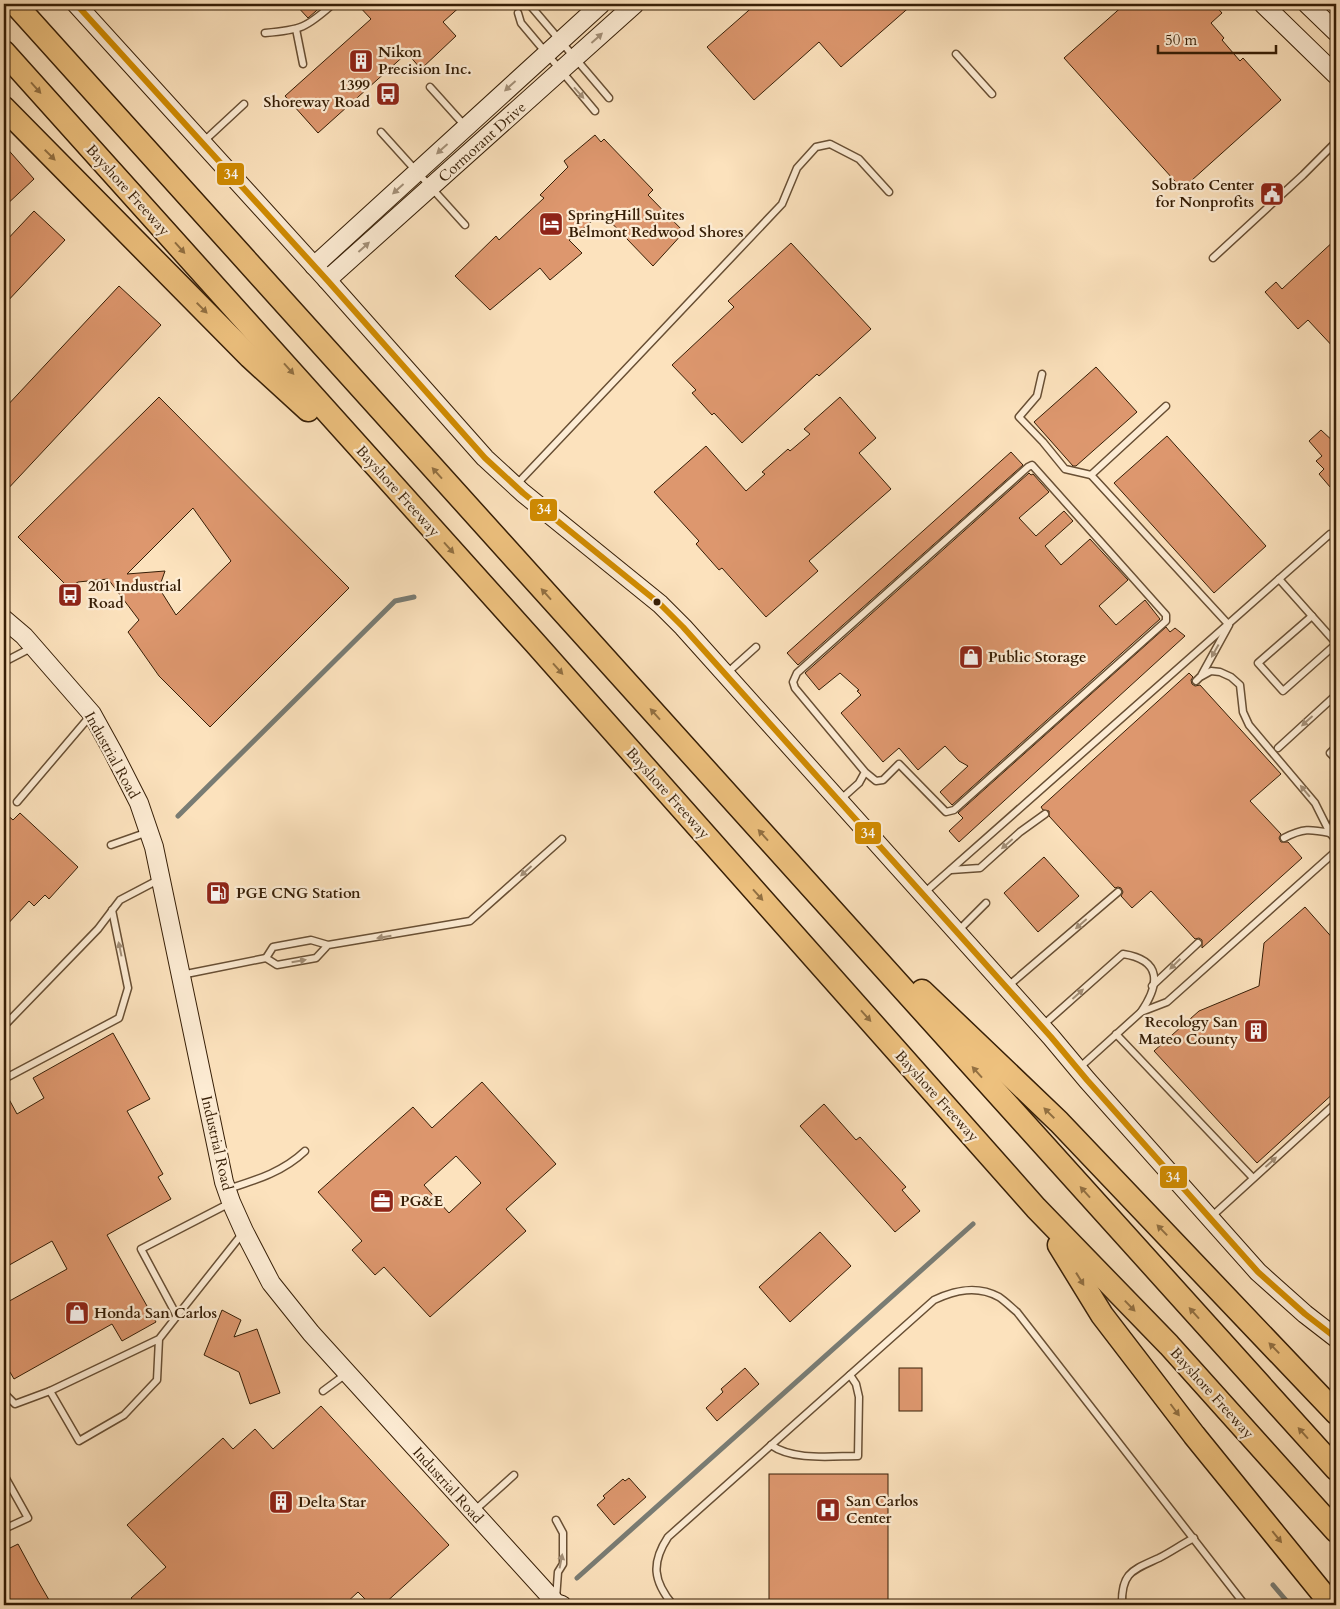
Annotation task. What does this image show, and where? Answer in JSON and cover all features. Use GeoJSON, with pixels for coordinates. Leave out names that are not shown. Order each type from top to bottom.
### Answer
{"type":"FeatureCollection","features":[{"type":"Feature","properties":{"kind":"highway"},"geometry":{"type":"LineString","coordinates":[[15,4],[1336,1469]]}},
{"type":"Feature","properties":{"kind":"highway","name":"Bayshore Freeway"},"geometry":{"type":"LineString","coordinates":[[4,52],[405,498],[1036,1208],[1169,1345],[1336,1531]]}},
{"type":"Feature","properties":{"kind":"highway"},"geometry":{"type":"LineString","coordinates":[[4,108],[250,357],[405,498]]}},
{"type":"Feature","properties":{"kind":"highway"},"geometry":{"type":"LineString","coordinates":[[796,871],[1058,1122],[1336,1413]]}},
{"type":"Feature","properties":{"kind":"highway"},"geometry":{"type":"LineString","coordinates":[[1036,1208],[1102,1315],[1194,1435],[1332,1605]]}},
{"type":"Feature","properties":{"kind":"street"},"geometry":{"type":"LineString","coordinates":[[76,4],[327,280],[485,458],[515,486],[660,604],[726,674],[840,801],[1258,1272],[1292,1304],[1333,1329]]}},
{"type":"Feature","properties":{"kind":"street","name":"Cormorant Drive"},"geometry":{"type":"LineString","coordinates":[[314,266],[601,4]]}},
{"type":"Feature","properties":{"kind":"street","name":"Cormorant Drive"},"geometry":{"type":"LineString","coordinates":[[327,280],[636,4]]}},
{"type":"Feature","properties":{"kind":"street"},"geometry":{"type":"LineString","coordinates":[[1263,4],[1336,75]]}},
{"type":"Feature","properties":{"kind":"street"},"geometry":{"type":"LineString","coordinates":[[1307,4],[1336,32]]}},
{"type":"Feature","properties":{"kind":"street","name":"Industrial Road"},"geometry":{"type":"LineString","coordinates":[[4,619],[24,636],[92,714],[139,803],[154,847],[206,1100],[229,1196],[244,1232],[271,1283],[310,1333],[558,1604]]}},
{"type":"Feature","properties":{"kind":"lane"},"geometry":{"type":"LineString","coordinates":[[265,33],[296,29],[314,21],[333,4]]}},
{"type":"Feature","properties":{"kind":"lane"},"geometry":{"type":"LineString","coordinates":[[529,4],[609,98]]}},
{"type":"Feature","properties":{"kind":"lane"},"geometry":{"type":"LineString","coordinates":[[518,13],[521,23],[595,111]]}},
{"type":"Feature","properties":{"kind":"lane"},"geometry":{"type":"LineString","coordinates":[[296,29],[303,64]]}},
{"type":"Feature","properties":{"kind":"lane"},"geometry":{"type":"LineString","coordinates":[[956,54],[992,94]]}},
{"type":"Feature","properties":{"kind":"lane"},"geometry":{"type":"LineString","coordinates":[[430,86],[466,127]]}},
{"type":"Feature","properties":{"kind":"lane"},"geometry":{"type":"LineString","coordinates":[[202,142],[244,104]]}},
{"type":"Feature","properties":{"kind":"lane"},"geometry":{"type":"LineString","coordinates":[[381,132],[465,225]]}},
{"type":"Feature","properties":{"kind":"lane"},"geometry":{"type":"LineString","coordinates":[[1213,258],[1336,142]]}},
{"type":"Feature","properties":{"kind":"lane"},"geometry":{"type":"LineString","coordinates":[[515,486],[782,204],[797,168],[816,147],[830,144],[859,158],[889,192]]}},
{"type":"Feature","properties":{"kind":"lane"},"geometry":{"type":"LineString","coordinates":[[1042,374],[1037,396],[1019,418],[1043,442],[1065,469],[1090,475],[1229,625]]}},
{"type":"Feature","properties":{"kind":"lane"},"geometry":{"type":"LineString","coordinates":[[1090,475],[1166,406]]}},
{"type":"Feature","properties":{"kind":"lane"},"geometry":{"type":"LineString","coordinates":[[1032,465],[1166,615],[1166,621],[954,810],[946,812],[899,764],[883,780],[876,781],[865,772],[795,688],[793,682],[797,674],[1032,465]]}},
{"type":"Feature","properties":{"kind":"lane"},"geometry":{"type":"LineString","coordinates":[[923,894],[1330,534],[1336,541]]}},
{"type":"Feature","properties":{"kind":"lane"},"geometry":{"type":"LineString","coordinates":[[1279,579],[1312,616],[1336,643],[1283,691],[1258,663],[1312,616]]}},
{"type":"Feature","properties":{"kind":"lane"},"geometry":{"type":"LineString","coordinates":[[1229,625],[1198,679],[1212,671],[1220,672],[1232,677],[1240,685],[1243,712],[1249,725],[1315,803],[1330,833],[1336,840]]}},
{"type":"Feature","properties":{"kind":"lane"},"geometry":{"type":"LineString","coordinates":[[4,662],[33,647]]}},
{"type":"Feature","properties":{"kind":"lane"},"geometry":{"type":"LineString","coordinates":[[726,674],[756,647]]}},
{"type":"Feature","properties":{"kind":"lane"},"geometry":{"type":"LineString","coordinates":[[1278,748],[1336,695]]}},
{"type":"Feature","properties":{"kind":"lane"},"geometry":{"type":"LineString","coordinates":[[17,802],[92,714]]}},
{"type":"Feature","properties":{"kind":"lane"},"geometry":{"type":"LineString","coordinates":[[1336,747],[1330,753],[1336,759]]}},
{"type":"Feature","properties":{"kind":"lane"},"geometry":{"type":"LineString","coordinates":[[840,801],[858,783],[865,772]]}},
{"type":"Feature","properties":{"kind":"lane"},"geometry":{"type":"LineString","coordinates":[[950,870],[980,868],[1020,832],[1045,814]]}},
{"type":"Feature","properties":{"kind":"lane"},"geometry":{"type":"LineString","coordinates":[[1330,833],[1336,815]]}},
{"type":"Feature","properties":{"kind":"lane"},"geometry":{"type":"LineString","coordinates":[[1284,838],[1297,831],[1308,829],[1330,833]]}},
{"type":"Feature","properties":{"kind":"lane"},"geometry":{"type":"LineString","coordinates":[[111,845],[149,831]]}},
{"type":"Feature","properties":{"kind":"lane"},"geometry":{"type":"LineString","coordinates":[[266,958],[273,947],[310,940],[328,945],[470,921],[562,839]]}},
{"type":"Feature","properties":{"kind":"lane"},"geometry":{"type":"LineString","coordinates":[[1141,1012],[1167,1002],[1336,851]]}},
{"type":"Feature","properties":{"kind":"lane"},"geometry":{"type":"LineString","coordinates":[[4,1026],[98,929],[120,900],[161,878]]}},
{"type":"Feature","properties":{"kind":"lane"},"geometry":{"type":"LineString","coordinates":[[1007,988],[1118,892]]}},
{"type":"Feature","properties":{"kind":"lane"},"geometry":{"type":"LineString","coordinates":[[957,932],[986,903]]}},
{"type":"Feature","properties":{"kind":"lane"},"geometry":{"type":"LineString","coordinates":[[4,1079],[119,1018],[128,988],[112,910]]}},
{"type":"Feature","properties":{"kind":"lane"},"geometry":{"type":"LineString","coordinates":[[1152,986],[1198,942]]}},
{"type":"Feature","properties":{"kind":"lane"},"geometry":{"type":"LineString","coordinates":[[181,975],[266,958],[277,965],[316,958],[328,945]]}},
{"type":"Feature","properties":{"kind":"lane"},"geometry":{"type":"LineString","coordinates":[[1041,1027],[1123,954],[1137,956],[1151,967],[1154,976],[1150,998],[1141,1012],[1077,1069]]}},
{"type":"Feature","properties":{"kind":"lane"},"geometry":{"type":"LineString","coordinates":[[1116,1034],[1254,1178]]}},
{"type":"Feature","properties":{"kind":"lane"},"geometry":{"type":"LineString","coordinates":[[1209,1218],[1336,1104]]}},
{"type":"Feature","properties":{"kind":"lane"},"geometry":{"type":"LineString","coordinates":[[177,1316],[140,1249],[229,1196],[269,1176],[297,1159],[305,1151]]}},
{"type":"Feature","properties":{"kind":"lane"},"geometry":{"type":"LineString","coordinates":[[4,1392],[14,1404],[50,1391],[159,1339],[244,1232]]}},
{"type":"Feature","properties":{"kind":"lane"},"geometry":{"type":"LineString","coordinates":[[673,1605],[664,1595],[657,1579],[656,1561],[668,1537],[934,1300],[950,1292],[974,1289],[998,1297],[1017,1312],[1245,1605]]}},
{"type":"Feature","properties":{"kind":"lane"},"geometry":{"type":"LineString","coordinates":[[50,1391],[79,1441],[124,1415],[157,1380],[159,1339]]}},
{"type":"Feature","properties":{"kind":"lane"},"geometry":{"type":"LineString","coordinates":[[323,1391],[347,1374]]}},
{"type":"Feature","properties":{"kind":"lane"},"geometry":{"type":"LineString","coordinates":[[771,1445],[780,1452],[799,1455],[858,1456],[858,1397],[856,1384],[850,1375]]}},
{"type":"Feature","properties":{"kind":"lane"},"geometry":{"type":"LineString","coordinates":[[4,1475],[28,1518],[4,1529]]}},
{"type":"Feature","properties":{"kind":"lane"},"geometry":{"type":"LineString","coordinates":[[473,1512],[514,1476]]}},
{"type":"Feature","properties":{"kind":"lane"},"geometry":{"type":"LineString","coordinates":[[556,1520],[563,1533],[563,1564],[558,1572],[558,1604]]}},
{"type":"Feature","properties":{"kind":"lane"},"geometry":{"type":"LineString","coordinates":[[1122,1605],[1124,1581],[1129,1573],[1138,1566],[1194,1538]]}},
{"type":"Feature","properties":{"kind":"building"},"geometry":{"type":"Polygon","coordinates":[[[295,4],[324,4],[308,18],[295,4]]]}},
{"type":"Feature","properties":{"kind":"building","name":"Nikon Precision Inc."},"geometry":{"type":"Polygon","coordinates":[[[357,4],[463,4],[443,22],[456,36],[421,69],[407,53],[318,133],[285,96],[371,19],[357,4]]]}},
{"type":"Feature","properties":{"kind":"building"},"geometry":{"type":"Polygon","coordinates":[[[756,4],[913,4],[841,67],[819,42],[754,100],[707,47],[756,4]]]}},
{"type":"Feature","properties":{"kind":"building"},"geometry":{"type":"Polygon","coordinates":[[[1125,4],[1214,4],[1222,13],[1211,23],[1224,38],[1222,40],[1240,61],[1243,58],[1281,100],[1182,189],[1064,58],[1125,4]]]}},
{"type":"Feature","properties":{"kind":"building","name":"SpringHill Suites Belmont Redwood Shores"},"geometry":{"type":"Polygon","coordinates":[[[595,135],[601,142],[604,139],[653,190],[648,195],[684,232],[653,266],[602,213],[569,240],[582,253],[550,280],[540,268],[490,310],[455,276],[496,236],[499,240],[544,198],[540,195],[568,167],[564,161],[595,135]]]}},
{"type":"Feature","properties":{"kind":"building"},"geometry":{"type":"Polygon","coordinates":[[[4,145],[34,179],[4,207],[4,145]]]}},
{"type":"Feature","properties":{"kind":"building"},"geometry":{"type":"Polygon","coordinates":[[[34,211],[65,240],[4,305],[4,243],[34,211]]]}},
{"type":"Feature","properties":{"kind":"building"},"geometry":{"type":"Polygon","coordinates":[[[1336,239],[1336,350],[1308,320],[1298,329],[1265,292],[1276,282],[1282,289],[1336,239]]]}},
{"type":"Feature","properties":{"kind":"building"},"geometry":{"type":"Polygon","coordinates":[[[791,243],[871,329],[819,376],[817,374],[742,443],[692,393],[696,390],[672,365],[734,307],[728,301],[791,243]]]}},
{"type":"Feature","properties":{"kind":"building"},"geometry":{"type":"Polygon","coordinates":[[[119,286],[161,325],[4,493],[4,409],[119,286]]]}},
{"type":"Feature","properties":{"kind":"building"},"geometry":{"type":"Polygon","coordinates":[[[1096,367],[1137,412],[1076,466],[1073,466],[1034,422],[1096,367]]]}},
{"type":"Feature","properties":{"kind":"building"},"geometry":{"type":"Polygon","coordinates":[[[159,397],[349,588],[210,727],[159,676],[128,632],[139,620],[108,579],[78,582],[69,588],[18,537],[159,397]],[[193,508],[127,574],[165,571],[159,588],[176,615],[231,561],[193,508]]]}},
{"type":"Feature","properties":{"kind":"building"},"geometry":{"type":"Polygon","coordinates":[[[840,397],[876,438],[859,453],[891,489],[809,561],[818,571],[766,617],[722,568],[719,570],[696,544],[699,541],[654,492],[706,446],[746,491],[765,474],[762,472],[788,449],[790,451],[810,434],[804,429],[840,397]]]}},
{"type":"Feature","properties":{"kind":"building"},"geometry":{"type":"Polygon","coordinates":[[[1321,430],[1336,444],[1336,494],[1319,474],[1324,469],[1316,461],[1322,456],[1309,441],[1321,430]]]}},
{"type":"Feature","properties":{"kind":"building"},"geometry":{"type":"Polygon","coordinates":[[[1167,436],[1266,546],[1214,593],[1114,483],[1167,436]]]}},
{"type":"Feature","properties":{"kind":"building"},"geometry":{"type":"Polygon","coordinates":[[[1011,452],[1023,465],[797,664],[787,653],[1011,452]]]}},
{"type":"Feature","properties":{"kind":"building"},"geometry":{"type":"Polygon","coordinates":[[[1029,473],[1033,474],[1049,492],[1019,518],[1036,536],[1064,511],[1073,521],[1045,546],[1061,565],[1090,539],[1128,580],[1099,606],[1116,625],[1145,600],[1160,619],[952,805],[940,792],[968,766],[959,761],[945,746],[918,770],[899,748],[883,762],[841,713],[861,695],[857,691],[859,690],[840,673],[819,690],[805,673],[1029,473]]]}},
{"type":"Feature","properties":{"kind":"building"},"geometry":{"type":"Polygon","coordinates":[[[1166,627],[1170,632],[1175,628],[1185,636],[959,842],[949,831],[963,818],[958,813],[1166,627]]]}},
{"type":"Feature","properties":{"kind":"building"},"geometry":{"type":"Polygon","coordinates":[[[1189,673],[1193,677],[1191,680],[1192,684],[1195,686],[1200,685],[1281,774],[1250,801],[1281,834],[1279,838],[1281,842],[1288,842],[1302,858],[1202,948],[1202,940],[1199,938],[1195,939],[1151,891],[1132,908],[1121,896],[1123,892],[1121,888],[1115,888],[1049,816],[1049,811],[1043,810],[1041,807],[1189,673]]]}},
{"type":"Feature","properties":{"kind":"building"},"geometry":{"type":"Polygon","coordinates":[[[4,812],[13,820],[20,813],[78,867],[49,899],[45,895],[34,906],[29,901],[4,928],[4,812]]]}},
{"type":"Feature","properties":{"kind":"building"},"geometry":{"type":"Polygon","coordinates":[[[1044,857],[1079,896],[1038,932],[1004,893],[1044,857]]]}},
{"type":"Feature","properties":{"kind":"building","name":"Recology San Mateo County"},"geometry":{"type":"Polygon","coordinates":[[[1305,907],[1336,942],[1336,1091],[1257,1163],[1154,1051],[1199,1011],[1259,986],[1264,943],[1305,907]]]}},
{"type":"Feature","properties":{"kind":"building"},"geometry":{"type":"Polygon","coordinates":[[[113,1033],[150,1099],[127,1111],[163,1174],[158,1177],[171,1199],[107,1235],[156,1322],[122,1341],[112,1324],[14,1379],[4,1362],[4,1304],[67,1269],[52,1241],[4,1268],[4,1090],[17,1114],[44,1098],[33,1078],[113,1033]]]}},
{"type":"Feature","properties":{"kind":"building","name":"PG&E"},"geometry":{"type":"Polygon","coordinates":[[[482,1082],[556,1164],[506,1209],[526,1231],[430,1317],[384,1267],[375,1275],[352,1250],[362,1241],[318,1192],[413,1107],[432,1128],[482,1082]],[[456,1156],[424,1185],[449,1213],[481,1183],[456,1156]]]}},
{"type":"Feature","properties":{"kind":"building"},"geometry":{"type":"Polygon","coordinates":[[[824,1104],[856,1140],[860,1137],[906,1187],[902,1190],[920,1211],[895,1232],[800,1126],[824,1104]]]}},
{"type":"Feature","properties":{"kind":"building"},"geometry":{"type":"Polygon","coordinates":[[[820,1232],[851,1266],[790,1322],[759,1287],[820,1232]]]}},
{"type":"Feature","properties":{"kind":"building"},"geometry":{"type":"Polygon","coordinates":[[[222,1310],[241,1320],[234,1337],[257,1329],[280,1393],[250,1404],[239,1372],[204,1355],[222,1310]]]}},
{"type":"Feature","properties":{"kind":"building"},"geometry":{"type":"Polygon","coordinates":[[[745,1368],[759,1384],[717,1421],[706,1408],[723,1392],[721,1389],[745,1368]]]}},
{"type":"Feature","properties":{"kind":"building"},"geometry":{"type":"Polygon","coordinates":[[[899,1368],[922,1368],[922,1411],[899,1411],[899,1368]]]}},
{"type":"Feature","properties":{"kind":"building","name":"Delta Star"},"geometry":{"type":"Polygon","coordinates":[[[321,1406],[449,1545],[383,1605],[371,1605],[358,1592],[344,1605],[138,1605],[131,1598],[166,1567],[127,1525],[223,1438],[233,1449],[255,1429],[273,1449],[321,1406]]]}},
{"type":"Feature","properties":{"kind":"building","name":"San Carlos Center"},"geometry":{"type":"Polygon","coordinates":[[[769,1474],[888,1474],[888,1605],[769,1605],[769,1474]]]}},
{"type":"Feature","properties":{"kind":"building"},"geometry":{"type":"Polygon","coordinates":[[[629,1478],[646,1497],[614,1525],[597,1505],[605,1498],[603,1496],[623,1479],[625,1481],[629,1478]]]}},
{"type":"Feature","properties":{"kind":"building"},"geometry":{"type":"Polygon","coordinates":[[[18,1544],[52,1605],[4,1605],[4,1551],[18,1544]]]}},
{"type":"Feature","properties":{"kind":"waterway"},"geometry":{"type":"LineString","coordinates":[[178,816],[395,601],[414,597]]}},
{"type":"Feature","properties":{"kind":"waterway"},"geometry":{"type":"LineString","coordinates":[[577,1578],[973,1224]]}},
{"type":"Feature","properties":{"kind":"waterway"},"geometry":{"type":"LineString","coordinates":[[1273,1585],[1290,1605]]}},
{"type":"Feature","properties":{"kind":"transit line","name":"34"},"geometry":{"type":"LineString","coordinates":[[76,4],[327,280],[485,458],[523,493],[660,604],[683,627],[1051,1037],[1258,1272],[1305,1314],[1336,1338]]}},
{"type":"Feature","properties":{"kind":"place","name":"Nikon Precision Inc."},"geometry":{"type":"Point","coordinates":[361,61]}},
{"type":"Feature","properties":{"kind":"place","name":"1399 Shoreway Road"},"geometry":{"type":"Point","coordinates":[388,94]}},
{"type":"Feature","properties":{"kind":"place","name":"Sobrato Center for Nonprofits"},"geometry":{"type":"Point","coordinates":[1272,194]}},
{"type":"Feature","properties":{"kind":"place","name":"SpringHill Suites Belmont Redwood Shores"},"geometry":{"type":"Point","coordinates":[551,224]}},
{"type":"Feature","properties":{"kind":"place","name":"201 Industrial Road"},"geometry":{"type":"Point","coordinates":[70,595]}},
{"type":"Feature","properties":{"kind":"place","name":"Public Storage"},"geometry":{"type":"Point","coordinates":[971,657]}},
{"type":"Feature","properties":{"kind":"place","name":"PGE CNG Station"},"geometry":{"type":"Point","coordinates":[218,893]}},
{"type":"Feature","properties":{"kind":"place","name":"Recology San Mateo County"},"geometry":{"type":"Point","coordinates":[1256,1031]}},
{"type":"Feature","properties":{"kind":"place","name":"PG&E"},"geometry":{"type":"Point","coordinates":[382,1201]}},
{"type":"Feature","properties":{"kind":"place","name":"Honda San Carlos"},"geometry":{"type":"Point","coordinates":[77,1313]}},
{"type":"Feature","properties":{"kind":"place","name":"Delta Star"},"geometry":{"type":"Point","coordinates":[281,1502]}},
{"type":"Feature","properties":{"kind":"place","name":"San Carlos Center"},"geometry":{"type":"Point","coordinates":[828,1510]}}]}
